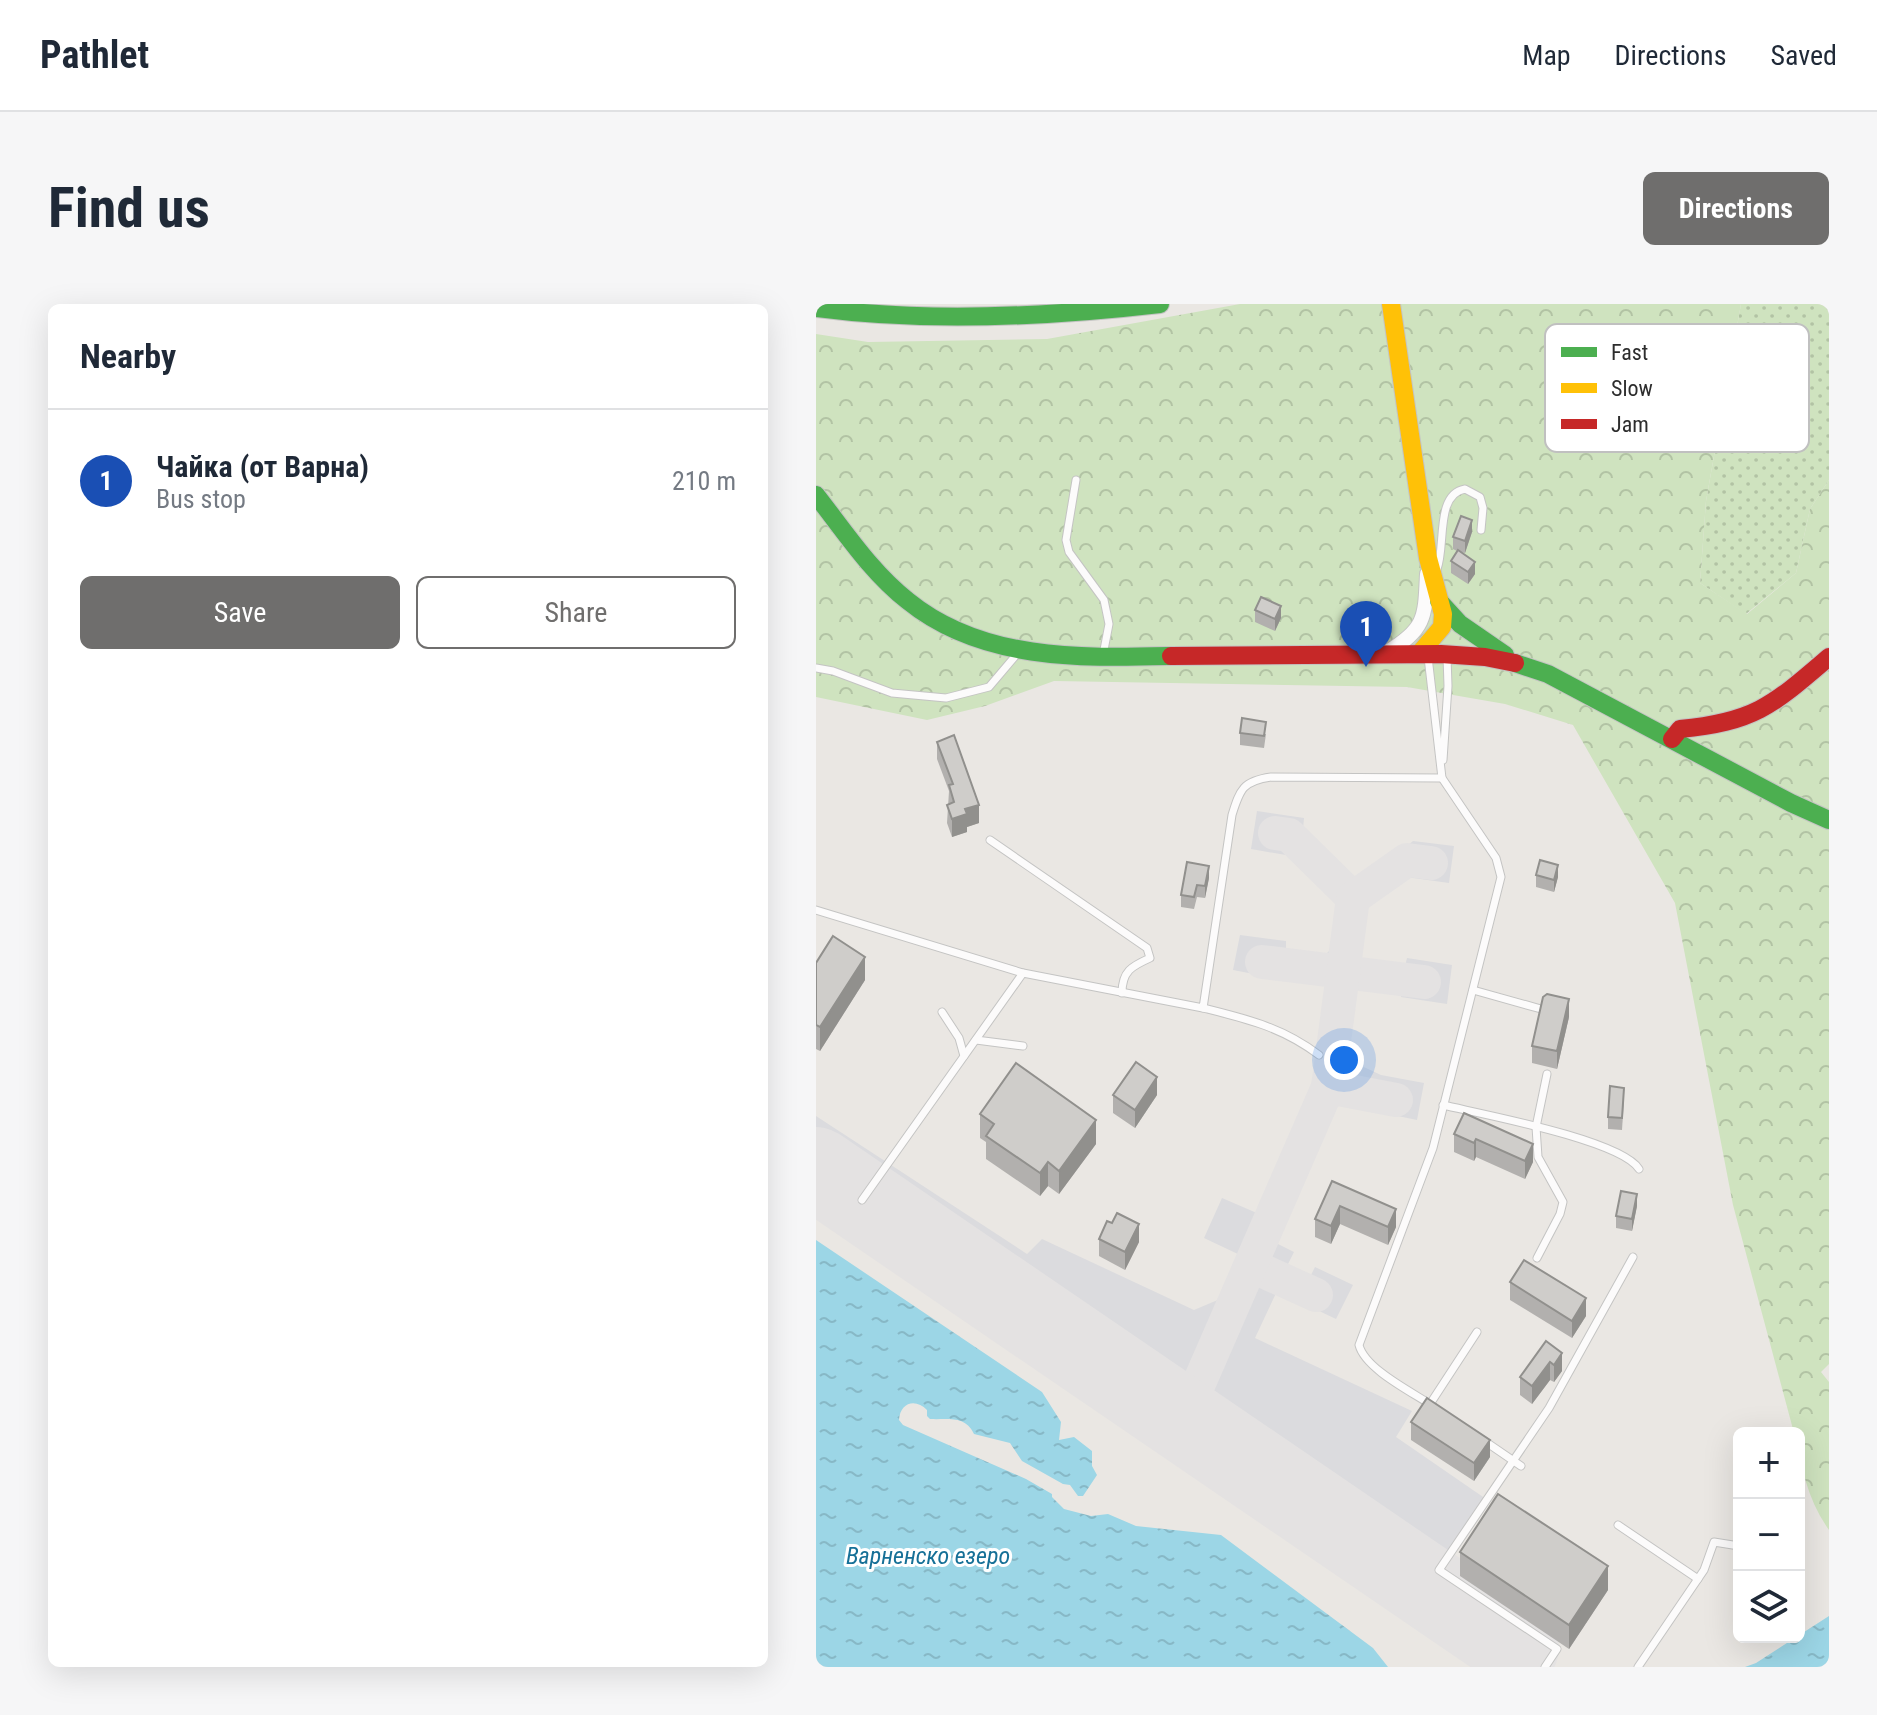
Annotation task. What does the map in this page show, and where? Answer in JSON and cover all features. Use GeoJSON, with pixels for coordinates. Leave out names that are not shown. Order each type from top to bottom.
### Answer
{"type":"FeatureCollection","features":[{"type":"Feature","properties":{"kind":"main road"},"geometry":{"type":"LineString","coordinates":[[816,308],[855,313],[999,316],[1087,312],[1160,304]]}},
{"type":"Feature","properties":{"kind":"main road"},"geometry":{"type":"LineString","coordinates":[[1391,304],[1428,558],[1443,614],[1442,627],[1432,652]]}},
{"type":"Feature","properties":{"kind":"main road"},"geometry":{"type":"LineString","coordinates":[[816,495],[880,576],[919,611],[954,632],[993,645],[1102,657],[1432,652],[1512,660]]}},
{"type":"Feature","properties":{"kind":"main road"},"geometry":{"type":"LineString","coordinates":[[1439,601],[1460,624],[1512,660],[1548,674],[1791,803],[1829,820]]}},
{"type":"Feature","properties":{"kind":"main road"},"geometry":{"type":"LineString","coordinates":[[1672,739],[1680,729],[1743,718],[1773,701],[1829,657]]}},
{"type":"Feature","properties":{"kind":"street"},"geometry":{"type":"LineString","coordinates":[[1384,654],[1415,634],[1421,621],[1425,608],[1428,558]]}},
{"type":"Feature","properties":{"kind":"street"},"geometry":{"type":"LineString","coordinates":[[1421,621],[1432,652]]}},
{"type":"Feature","properties":{"kind":"lane"},"geometry":{"type":"LineString","coordinates":[[1076,480],[1066,540],[1069,552],[1104,600],[1109,624],[1102,657]]}},
{"type":"Feature","properties":{"kind":"lane"},"geometry":{"type":"LineString","coordinates":[[1433,578],[1439,563],[1447,501],[1454,492],[1465,489],[1480,497],[1483,508],[1481,530]]}},
{"type":"Feature","properties":{"kind":"lane"},"geometry":{"type":"LineString","coordinates":[[816,668],[833,671],[892,693],[946,698],[989,687],[1019,650]]}},
{"type":"Feature","properties":{"kind":"lane"},"geometry":{"type":"LineString","coordinates":[[1432,652],[1448,686],[1442,778]]}},
{"type":"Feature","properties":{"kind":"lane"},"geometry":{"type":"LineString","coordinates":[[1432,652],[1442,778],[1501,868],[1501,877],[1433,1148],[1359,1345],[1361,1355],[1373,1366],[1442,1412]]}},
{"type":"Feature","properties":{"kind":"lane"},"geometry":{"type":"LineString","coordinates":[[1203,1008],[1232,815],[1239,792],[1252,780],[1271,777],[1442,778]]}},
{"type":"Feature","properties":{"kind":"lane"},"geometry":{"type":"LineString","coordinates":[[990,840],[1147,948],[1150,958],[1132,966],[1125,973],[1122,993]]}},
{"type":"Feature","properties":{"kind":"lane"},"geometry":{"type":"LineString","coordinates":[[816,910],[1023,973],[1203,1008],[1274,1027],[1319,1055]]}},
{"type":"Feature","properties":{"kind":"lane"},"geometry":{"type":"LineString","coordinates":[[862,1200],[1023,973]]}},
{"type":"Feature","properties":{"kind":"lane"},"geometry":{"type":"LineString","coordinates":[[1473,990],[1541,1009]]}},
{"type":"Feature","properties":{"kind":"lane"},"geometry":{"type":"LineString","coordinates":[[942,1012],[959,1038],[964,1056]]}},
{"type":"Feature","properties":{"kind":"lane"},"geometry":{"type":"LineString","coordinates":[[976,1040],[1023,1046]]}},
{"type":"Feature","properties":{"kind":"lane"},"geometry":{"type":"LineString","coordinates":[[1537,1258],[1563,1202],[1538,1157],[1536,1127],[1547,1074]]}},
{"type":"Feature","properties":{"kind":"lane"},"geometry":{"type":"LineString","coordinates":[[1443,1105],[1586,1141],[1634,1161],[1639,1169]]}},
{"type":"Feature","properties":{"kind":"lane"},"geometry":{"type":"LineString","coordinates":[[1545,1667],[1557,1649],[1439,1570],[1549,1408],[1633,1257]]}},
{"type":"Feature","properties":{"kind":"lane"},"geometry":{"type":"LineString","coordinates":[[1430,1404],[1477,1332]]}},
{"type":"Feature","properties":{"kind":"lane"},"geometry":{"type":"LineString","coordinates":[[1477,1436],[1521,1466]]}},
{"type":"Feature","properties":{"kind":"lane"},"geometry":{"type":"LineString","coordinates":[[1618,1525],[1698,1579]]}},
{"type":"Feature","properties":{"kind":"lane"},"geometry":{"type":"LineString","coordinates":[[1638,1667],[1704,1570],[1714,1542],[1733,1545]]}},
{"type":"Feature","properties":{"kind":"shaded area"},"geometry":{"type":"Polygon","coordinates":[[[1257,811],[1304,818],[1303,829],[1345,879],[1365,882],[1413,841],[1454,846],[1449,883],[1399,876],[1365,900],[1360,954],[1364,964],[1404,970],[1407,958],[1452,965],[1447,1004],[1401,997],[1402,984],[1366,980],[1349,995],[1340,1056],[1381,1075],[1424,1083],[1417,1120],[1374,1111],[1375,1103],[1346,1098],[1331,1105],[1272,1241],[1294,1252],[1287,1266],[1310,1277],[1315,1267],[1353,1285],[1336,1319],[1277,1291],[1255,1338],[1412,1411],[1396,1437],[1486,1499],[1439,1571],[1557,1649],[1545,1667],[1487,1667],[1426,1628],[1407,1599],[816,1213],[816,1116],[1027,1254],[1042,1239],[1194,1310],[1220,1299],[1240,1255],[1204,1238],[1222,1198],[1259,1214],[1315,1088],[1330,992],[1319,975],[1286,972],[1275,978],[1233,970],[1240,935],[1286,941],[1286,951],[1325,955],[1335,945],[1340,898],[1303,858],[1251,849],[1257,811]]]}},
{"type":"Feature","properties":{"kind":"green space"},"geometry":{"type":"Polygon","coordinates":[[[1240,304],[1741,304],[1737,324],[1545,324],[1545,452],[1715,452],[1706,501],[1700,583],[1747,614],[1796,573],[1810,509],[1829,480],[1829,1364],[1821,1372],[1829,1382],[1829,1530],[1806,1484],[1805,1427],[1792,1427],[1733,1205],[1675,903],[1573,725],[1505,704],[1407,687],[1054,681],[985,706],[927,720],[816,697],[816,334],[868,342],[1047,339],[1240,304]]]}},
{"type":"Feature","properties":{"kind":"green space"},"geometry":{"type":"Polygon","coordinates":[[[1741,304],[1829,304],[1829,480],[1810,509],[1796,573],[1746,614],[1700,583],[1706,501],[1715,452],[1809,452],[1809,324],[1737,324],[1741,304]]]}},
{"type":"Feature","properties":{"kind":"water","name":"Варненско езеро"},"geometry":{"type":"Polygon","coordinates":[[[816,1240],[1042,1392],[1061,1422],[1059,1440],[1074,1437],[1092,1451],[1092,1466],[1097,1475],[1083,1496],[1078,1496],[1070,1485],[1022,1461],[1010,1443],[974,1434],[961,1421],[930,1419],[923,1406],[914,1403],[902,1409],[899,1420],[903,1425],[1026,1479],[1052,1494],[1064,1509],[1091,1516],[1108,1514],[1136,1526],[1221,1535],[1373,1648],[1388,1667],[816,1667],[816,1240]]]}},
{"type":"Feature","properties":{"kind":"water"},"geometry":{"type":"Polygon","coordinates":[[[1829,1616],[1829,1667],[1745,1667],[1787,1643],[1805,1643],[1805,1631],[1829,1616]]]}},
{"type":"Feature","properties":{"kind":"building"},"geometry":{"type":"Polygon","coordinates":[[[1461,516],[1472,520],[1465,541],[1453,537],[1461,516]]]}},
{"type":"Feature","properties":{"kind":"building"},"geometry":{"type":"Polygon","coordinates":[[[1458,550],[1475,562],[1468,572],[1451,561],[1458,550]]]}},
{"type":"Feature","properties":{"kind":"building"},"geometry":{"type":"Polygon","coordinates":[[[1261,597],[1281,606],[1275,619],[1255,610],[1261,597]]]}},
{"type":"Feature","properties":{"kind":"building"},"geometry":{"type":"Polygon","coordinates":[[[1242,718],[1266,722],[1264,736],[1240,733],[1242,718]]]}},
{"type":"Feature","properties":{"kind":"building"},"geometry":{"type":"Polygon","coordinates":[[[954,735],[979,805],[965,809],[967,814],[952,819],[947,805],[954,802],[949,785],[953,784],[937,742],[954,735]]]}},
{"type":"Feature","properties":{"kind":"building"},"geometry":{"type":"Polygon","coordinates":[[[1540,860],[1558,865],[1554,880],[1536,875],[1540,860]]]}},
{"type":"Feature","properties":{"kind":"building"},"geometry":{"type":"Polygon","coordinates":[[[1187,862],[1209,866],[1205,886],[1197,885],[1194,897],[1181,895],[1187,862]]]}},
{"type":"Feature","properties":{"kind":"building"},"geometry":{"type":"Polygon","coordinates":[[[833,936],[865,957],[820,1027],[816,1025],[816,963],[833,936]]]}},
{"type":"Feature","properties":{"kind":"building"},"geometry":{"type":"Polygon","coordinates":[[[1547,994],[1569,999],[1557,1051],[1532,1046],[1543,997],[1547,994]]]}},
{"type":"Feature","properties":{"kind":"building"},"geometry":{"type":"Polygon","coordinates":[[[1136,1062],[1157,1077],[1135,1110],[1113,1095],[1136,1062]]]}},
{"type":"Feature","properties":{"kind":"building"},"geometry":{"type":"Polygon","coordinates":[[[1016,1063],[1096,1120],[1059,1171],[1048,1162],[1040,1173],[986,1136],[994,1124],[980,1114],[1016,1063]]]}},
{"type":"Feature","properties":{"kind":"building"},"geometry":{"type":"Polygon","coordinates":[[[1610,1086],[1624,1088],[1622,1118],[1608,1117],[1610,1086]]]}},
{"type":"Feature","properties":{"kind":"building"},"geometry":{"type":"Polygon","coordinates":[[[1464,1113],[1533,1144],[1525,1161],[1476,1139],[1474,1143],[1454,1134],[1464,1113]]]}},
{"type":"Feature","properties":{"kind":"building"},"geometry":{"type":"Polygon","coordinates":[[[1332,1181],[1396,1209],[1388,1227],[1340,1206],[1331,1226],[1315,1219],[1332,1181]]]}},
{"type":"Feature","properties":{"kind":"building"},"geometry":{"type":"Polygon","coordinates":[[[1621,1191],[1637,1194],[1632,1219],[1616,1216],[1621,1191]]]}},
{"type":"Feature","properties":{"kind":"building"},"geometry":{"type":"Polygon","coordinates":[[[1117,1213],[1139,1224],[1125,1252],[1099,1239],[1107,1221],[1112,1223],[1117,1213]]]}},
{"type":"Feature","properties":{"kind":"building"},"geometry":{"type":"Polygon","coordinates":[[[1524,1260],[1586,1298],[1572,1321],[1510,1282],[1524,1260]]]}},
{"type":"Feature","properties":{"kind":"building"},"geometry":{"type":"Polygon","coordinates":[[[1546,1341],[1562,1353],[1554,1365],[1550,1362],[1532,1386],[1520,1377],[1546,1341]]]}},
{"type":"Feature","properties":{"kind":"building"},"geometry":{"type":"Polygon","coordinates":[[[1427,1398],[1490,1440],[1474,1463],[1411,1422],[1427,1398]]]}},
{"type":"Feature","properties":{"kind":"building"},"geometry":{"type":"Polygon","coordinates":[[[1498,1494],[1608,1566],[1569,1625],[1460,1552],[1498,1494]]]}},
{"type":"Feature","properties":{"kind":"taxiway"},"geometry":{"type":"LineString","coordinates":[[1275,833],[1289,835],[1353,898]]}},
{"type":"Feature","properties":{"kind":"taxiway"},"geometry":{"type":"LineString","coordinates":[[1183,1420],[1328,1087],[1353,898],[1407,860],[1431,863]]}},
{"type":"Feature","properties":{"kind":"taxiway"},"geometry":{"type":"LineString","coordinates":[[1262,962],[1424,982]]}},
{"type":"Feature","properties":{"kind":"taxiway"},"geometry":{"type":"LineString","coordinates":[[1328,1087],[1396,1100]]}},
{"type":"Feature","properties":{"kind":"taxiway"},"geometry":{"type":"LineString","coordinates":[[1252,1266],[1316,1295]]}},
{"type":"Feature","properties":{"kind":"runway"},"geometry":{"type":"LineString","coordinates":[[816,1169],[1517,1648]]}},
{"type":"Feature","properties":{"kind":"traffic: fast"},"geometry":{"type":"LineString","coordinates":[[816,308],[945,317],[1074,312],[1160,304]]}},
{"type":"Feature","properties":{"kind":"traffic: fast"},"geometry":{"type":"LineString","coordinates":[[816,495],[882,577],[908,601],[937,621],[968,635],[1034,652],[1102,657],[1171,656]]}},
{"type":"Feature","properties":{"kind":"traffic: fast"},"geometry":{"type":"LineString","coordinates":[[1439,601],[1460,624],[1505,655]]}},
{"type":"Feature","properties":{"kind":"traffic: fast"},"geometry":{"type":"LineString","coordinates":[[1515,663],[1548,674],[1791,803],[1829,820]]}},
{"type":"Feature","properties":{"kind":"traffic: slow"},"geometry":{"type":"LineString","coordinates":[[1391,304],[1428,558],[1443,614],[1442,627],[1419,654]]}},
{"type":"Feature","properties":{"kind":"traffic: jam"},"geometry":{"type":"LineString","coordinates":[[1171,656],[1441,654],[1515,663]]}},
{"type":"Feature","properties":{"kind":"traffic: jam"},"geometry":{"type":"LineString","coordinates":[[1672,739],[1680,729],[1727,722],[1762,708],[1793,688],[1829,657]]}},
{"type":"Feature","properties":{"kind":"place","name":"Чайка (от Варна)"},"geometry":{"type":"Point","coordinates":[1366,667]}}]}
